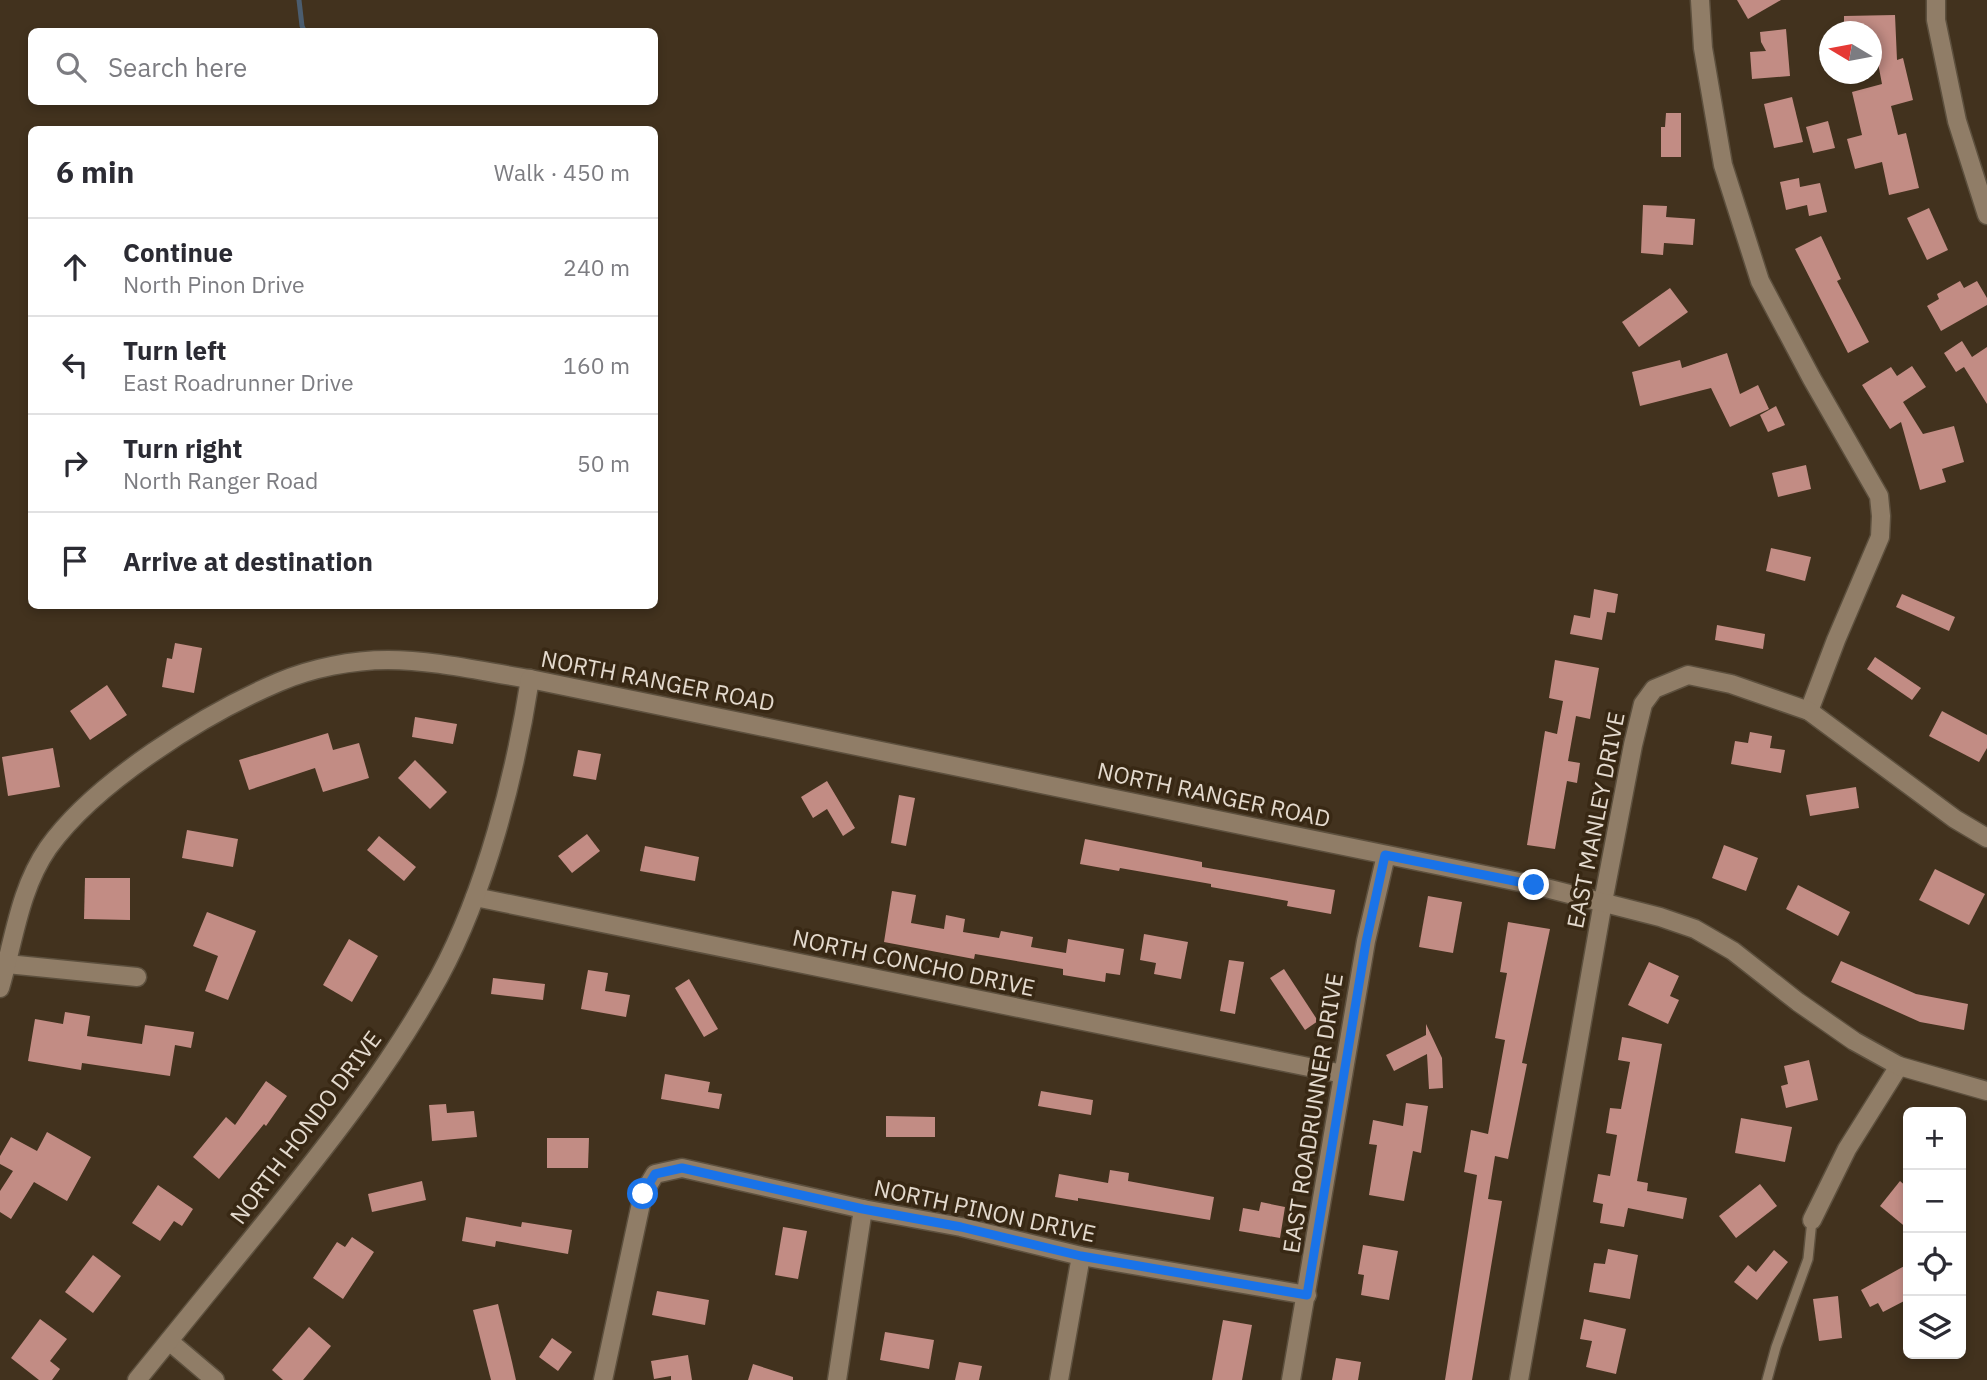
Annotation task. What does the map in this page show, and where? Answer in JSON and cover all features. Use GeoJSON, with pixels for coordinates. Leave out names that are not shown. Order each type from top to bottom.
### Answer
{"type":"FeatureCollection","features":[{"type":"Feature","properties":{"kind":"street"},"geometry":{"type":"LineString","coordinates":[[1700,0],[1703,48],[1723,165],[1760,281],[1878,496],[1880,506],[1880,537],[1809,711]]}},
{"type":"Feature","properties":{"kind":"street"},"geometry":{"type":"LineString","coordinates":[[1936,0],[1936,20],[1957,121],[1984,193],[1987,215]]}},
{"type":"Feature","properties":{"kind":"street","name":"NORTH RANGER ROAD"},"geometry":{"type":"LineString","coordinates":[[0,988],[21,901],[48,849],[93,798],[153,752],[224,710],[280,682],[330,666],[387,660],[450,666],[530,679],[1534,885],[1602,902],[1695,929],[1733,951],[1798,1002],[1854,1041],[1899,1066],[1987,1091]]}},
{"type":"Feature","properties":{"kind":"street","name":"EAST MANLEY DRIVE"},"geometry":{"type":"LineString","coordinates":[[1518,1380],[1602,902],[1643,704],[1654,689],[1688,675],[1731,684],[1809,711],[1955,818],[1987,838]]}},
{"type":"Feature","properties":{"kind":"street","name":"NORTH HONDO DRIVE"},"geometry":{"type":"LineString","coordinates":[[137,1380],[342,1127],[388,1063],[439,975],[475,897],[509,781],[530,679]]}},
{"type":"Feature","properties":{"kind":"street","name":"EAST ROADRUNNER DRIVE"},"geometry":{"type":"LineString","coordinates":[[1291,1380],[1366,942],[1385,855]]}},
{"type":"Feature","properties":{"kind":"street","name":"NORTH CONCHO DRIVE"},"geometry":{"type":"LineString","coordinates":[[475,897],[1343,1074]]}},
{"type":"Feature","properties":{"kind":"street"},"geometry":{"type":"LineString","coordinates":[[7,964],[137,977]]}},
{"type":"Feature","properties":{"kind":"street"},"geometry":{"type":"LineString","coordinates":[[1812,1220],[1847,1149],[1899,1066]]}},
{"type":"Feature","properties":{"kind":"street","name":"NORTH PINON DRIVE"},"geometry":{"type":"LineString","coordinates":[[603,1380],[643,1194],[655,1174],[682,1168],[863,1209],[961,1227],[1081,1256],[1307,1295]]}},
{"type":"Feature","properties":{"kind":"street"},"geometry":{"type":"LineString","coordinates":[[837,1380],[863,1209]]}},
{"type":"Feature","properties":{"kind":"street"},"geometry":{"type":"LineString","coordinates":[[1059,1380],[1081,1256]]}},
{"type":"Feature","properties":{"kind":"street"},"geometry":{"type":"LineString","coordinates":[[169,1341],[215,1380]]}},
{"type":"Feature","properties":{"kind":"lane"},"geometry":{"type":"LineString","coordinates":[[1767,1380],[1808,1259],[1812,1220]]}},
{"type":"Feature","properties":{"kind":"building"},"geometry":{"type":"Polygon","coordinates":[[[1737,0],[1781,0],[1748,19],[1737,0]]]}},
{"type":"Feature","properties":{"kind":"building"},"geometry":{"type":"Polygon","coordinates":[[[1895,15],[1897,60],[1903,58],[1913,100],[1891,106],[1898,135],[1906,133],[1919,188],[1889,195],[1882,162],[1855,169],[1847,139],[1862,135],[1852,92],[1882,84],[1882,21],[1844,21],[1844,16],[1895,15]]]}},
{"type":"Feature","properties":{"kind":"building"},"geometry":{"type":"Polygon","coordinates":[[[1786,29],[1790,76],[1752,79],[1750,52],[1766,51],[1760,32],[1786,29]]]}},
{"type":"Feature","properties":{"kind":"building"},"geometry":{"type":"Polygon","coordinates":[[[1792,97],[1803,142],[1774,148],[1764,104],[1792,97]]]}},
{"type":"Feature","properties":{"kind":"building"},"geometry":{"type":"Polygon","coordinates":[[[1666,113],[1681,113],[1681,157],[1661,157],[1661,127],[1665,127],[1666,113]]]}},
{"type":"Feature","properties":{"kind":"building"},"geometry":{"type":"Polygon","coordinates":[[[1828,121],[1835,148],[1813,153],[1806,127],[1828,121]]]}},
{"type":"Feature","properties":{"kind":"building"},"geometry":{"type":"Polygon","coordinates":[[[1799,178],[1800,187],[1820,183],[1827,212],[1809,216],[1807,205],[1786,210],[1780,182],[1799,178]]]}},
{"type":"Feature","properties":{"kind":"building"},"geometry":{"type":"Polygon","coordinates":[[[1643,205],[1667,206],[1666,217],[1695,219],[1693,245],[1664,243],[1663,255],[1641,253],[1643,205]]]}},
{"type":"Feature","properties":{"kind":"building"},"geometry":{"type":"Polygon","coordinates":[[[1929,208],[1948,250],[1927,260],[1907,218],[1929,208]]]}},
{"type":"Feature","properties":{"kind":"building"},"geometry":{"type":"Polygon","coordinates":[[[1821,236],[1841,279],[1837,281],[1869,342],[1848,353],[1795,249],[1821,236]]]}},
{"type":"Feature","properties":{"kind":"building"},"geometry":{"type":"Polygon","coordinates":[[[1960,281],[1964,288],[1977,281],[1987,298],[1987,305],[1941,331],[1927,306],[1939,299],[1937,294],[1960,281]]]}},
{"type":"Feature","properties":{"kind":"building"},"geometry":{"type":"Polygon","coordinates":[[[1670,288],[1688,312],[1639,347],[1622,322],[1670,288]]]}},
{"type":"Feature","properties":{"kind":"building"},"geometry":{"type":"Polygon","coordinates":[[[1962,341],[1972,357],[1987,347],[1987,404],[1964,367],[1956,372],[1944,353],[1962,341]]]}},
{"type":"Feature","properties":{"kind":"building"},"geometry":{"type":"Polygon","coordinates":[[[1727,353],[1740,394],[1758,385],[1769,409],[1730,427],[1711,388],[1640,406],[1632,372],[1680,360],[1682,368],[1727,353]]]}},
{"type":"Feature","properties":{"kind":"building"},"geometry":{"type":"Polygon","coordinates":[[[1912,366],[1926,387],[1903,402],[1923,434],[1954,426],[1964,462],[1942,469],[1946,482],[1920,490],[1901,422],[1890,429],[1862,385],[1891,367],[1897,376],[1912,366]]]}},
{"type":"Feature","properties":{"kind":"building"},"geometry":{"type":"Polygon","coordinates":[[[1776,406],[1785,425],[1768,432],[1760,415],[1776,406]]]}},
{"type":"Feature","properties":{"kind":"building"},"geometry":{"type":"Polygon","coordinates":[[[1806,465],[1811,489],[1778,497],[1772,473],[1806,465]]]}},
{"type":"Feature","properties":{"kind":"building"},"geometry":{"type":"Polygon","coordinates":[[[1771,548],[1811,557],[1805,581],[1766,571],[1771,548]]]}},
{"type":"Feature","properties":{"kind":"building"},"geometry":{"type":"Polygon","coordinates":[[[1594,589],[1618,594],[1615,613],[1607,612],[1602,640],[1570,634],[1574,615],[1590,618],[1594,589]]]}},
{"type":"Feature","properties":{"kind":"building"},"geometry":{"type":"Polygon","coordinates":[[[1902,594],[1955,617],[1949,631],[1896,607],[1902,594]]]}},
{"type":"Feature","properties":{"kind":"building"},"geometry":{"type":"Polygon","coordinates":[[[1717,625],[1765,634],[1763,649],[1715,640],[1717,625]]]}},
{"type":"Feature","properties":{"kind":"building"},"geometry":{"type":"Polygon","coordinates":[[[175,643],[202,648],[194,693],[162,687],[167,658],[172,659],[175,643]]]}},
{"type":"Feature","properties":{"kind":"building"},"geometry":{"type":"Polygon","coordinates":[[[1875,657],[1921,688],[1912,700],[1867,669],[1875,657]]]}},
{"type":"Feature","properties":{"kind":"building"},"geometry":{"type":"Polygon","coordinates":[[[1555,660],[1599,668],[1590,719],[1576,716],[1568,761],[1580,763],[1577,783],[1567,781],[1555,849],[1527,845],[1545,731],[1557,734],[1563,701],[1549,698],[1555,660]]]}},
{"type":"Feature","properties":{"kind":"building"},"geometry":{"type":"Polygon","coordinates":[[[107,685],[127,715],[90,740],[70,711],[107,685]]]}},
{"type":"Feature","properties":{"kind":"building"},"geometry":{"type":"Polygon","coordinates":[[[1942,711],[1987,735],[1987,748],[1979,762],[1929,736],[1942,711]]]}},
{"type":"Feature","properties":{"kind":"building"},"geometry":{"type":"Polygon","coordinates":[[[415,717],[457,724],[453,744],[412,737],[415,717]]]}},
{"type":"Feature","properties":{"kind":"building"},"geometry":{"type":"Polygon","coordinates":[[[1750,732],[1772,736],[1770,748],[1785,750],[1781,773],[1731,764],[1735,741],[1748,743],[1750,732]]]}},
{"type":"Feature","properties":{"kind":"building"},"geometry":{"type":"Polygon","coordinates":[[[328,733],[333,750],[359,743],[369,778],[323,792],[315,768],[249,790],[239,760],[328,733]]]}},
{"type":"Feature","properties":{"kind":"building"},"geometry":{"type":"Polygon","coordinates":[[[53,748],[60,787],[8,796],[2,757],[53,748]]]}},
{"type":"Feature","properties":{"kind":"building"},"geometry":{"type":"Polygon","coordinates":[[[578,750],[601,754],[596,780],[573,776],[578,750]]]}},
{"type":"Feature","properties":{"kind":"building"},"geometry":{"type":"Polygon","coordinates":[[[415,760],[447,792],[430,809],[398,778],[415,760]]]}},
{"type":"Feature","properties":{"kind":"building"},"geometry":{"type":"Polygon","coordinates":[[[827,781],[855,828],[843,836],[827,809],[813,818],[801,797],[827,781]]]}},
{"type":"Feature","properties":{"kind":"building"},"geometry":{"type":"Polygon","coordinates":[[[1856,787],[1859,808],[1810,816],[1806,795],[1856,787]]]}},
{"type":"Feature","properties":{"kind":"building"},"geometry":{"type":"Polygon","coordinates":[[[899,795],[915,798],[906,846],[891,843],[899,795]]]}},
{"type":"Feature","properties":{"kind":"building"},"geometry":{"type":"Polygon","coordinates":[[[187,830],[238,839],[233,867],[182,858],[187,830]]]}},
{"type":"Feature","properties":{"kind":"building"},"geometry":{"type":"Polygon","coordinates":[[[587,834],[600,851],[572,873],[558,856],[587,834]]]}},
{"type":"Feature","properties":{"kind":"building"},"geometry":{"type":"Polygon","coordinates":[[[379,836],[416,867],[404,881],[367,850],[379,836]]]}},
{"type":"Feature","properties":{"kind":"building"},"geometry":{"type":"Polygon","coordinates":[[[1085,839],[1202,862],[1202,867],[1335,890],[1331,914],[1287,906],[1288,901],[1211,887],[1211,884],[1080,864],[1085,839]]]}},
{"type":"Feature","properties":{"kind":"building"},"geometry":{"type":"Polygon","coordinates":[[[1724,845],[1758,858],[1746,891],[1712,878],[1724,845]]]}},
{"type":"Feature","properties":{"kind":"building"},"geometry":{"type":"Polygon","coordinates":[[[645,846],[699,857],[695,881],[640,871],[645,846]]]}},
{"type":"Feature","properties":{"kind":"building"},"geometry":{"type":"Polygon","coordinates":[[[1935,869],[1985,894],[1969,925],[1919,900],[1935,869]]]}},
{"type":"Feature","properties":{"kind":"building"},"geometry":{"type":"Polygon","coordinates":[[[85,878],[130,878],[130,920],[84,919],[85,878]]]}},
{"type":"Feature","properties":{"kind":"building"},"geometry":{"type":"Polygon","coordinates":[[[1798,885],[1850,912],[1838,936],[1786,909],[1798,885]]]}},
{"type":"Feature","properties":{"kind":"building"},"geometry":{"type":"Polygon","coordinates":[[[892,891],[916,895],[911,923],[944,929],[946,915],[965,919],[963,932],[999,938],[1001,931],[1033,937],[1031,947],[1066,953],[1068,939],[1124,949],[1120,975],[1106,973],[1105,982],[1063,975],[1063,969],[975,954],[974,959],[884,942],[892,891]]]}},
{"type":"Feature","properties":{"kind":"building"},"geometry":{"type":"Polygon","coordinates":[[[1428,896],[1462,902],[1453,953],[1419,947],[1428,896]]]}},
{"type":"Feature","properties":{"kind":"building"},"geometry":{"type":"Polygon","coordinates":[[[207,912],[256,931],[228,1000],[205,991],[218,956],[193,946],[207,912]]]}},
{"type":"Feature","properties":{"kind":"building"},"geometry":{"type":"Polygon","coordinates":[[[1508,922],[1550,929],[1522,1063],[1527,1064],[1508,1159],[1495,1156],[1488,1199],[1502,1201],[1472,1380],[1445,1380],[1477,1175],[1464,1172],[1471,1130],[1488,1134],[1505,1040],[1495,1038],[1507,973],[1500,972],[1508,922]]]}},
{"type":"Feature","properties":{"kind":"building"},"geometry":{"type":"Polygon","coordinates":[[[1144,934],[1188,942],[1181,979],[1154,974],[1156,963],[1140,960],[1144,934]]]}},
{"type":"Feature","properties":{"kind":"building"},"geometry":{"type":"Polygon","coordinates":[[[349,939],[378,956],[352,1002],[323,985],[349,939]]]}},
{"type":"Feature","properties":{"kind":"building"},"geometry":{"type":"Polygon","coordinates":[[[1229,960],[1244,962],[1235,1014],[1220,1011],[1229,960]]]}},
{"type":"Feature","properties":{"kind":"building"},"geometry":{"type":"Polygon","coordinates":[[[1841,961],[1916,994],[1968,1004],[1964,1030],[1920,1022],[1831,982],[1841,961]]]}},
{"type":"Feature","properties":{"kind":"building"},"geometry":{"type":"Polygon","coordinates":[[[1649,962],[1679,976],[1670,996],[1679,1000],[1668,1024],[1628,1005],[1649,962]]]}},
{"type":"Feature","properties":{"kind":"building"},"geometry":{"type":"Polygon","coordinates":[[[1284,969],[1318,1021],[1305,1030],[1270,978],[1284,969]]]}},
{"type":"Feature","properties":{"kind":"building"},"geometry":{"type":"Polygon","coordinates":[[[588,970],[608,973],[605,991],[630,995],[626,1017],[581,1009],[588,970]]]}},
{"type":"Feature","properties":{"kind":"building"},"geometry":{"type":"Polygon","coordinates":[[[493,978],[545,984],[543,1000],[491,994],[493,978]]]}},
{"type":"Feature","properties":{"kind":"building"},"geometry":{"type":"Polygon","coordinates":[[[689,979],[718,1029],[704,1037],[675,988],[689,979]]]}},
{"type":"Feature","properties":{"kind":"building"},"geometry":{"type":"Polygon","coordinates":[[[65,1012],[90,1016],[87,1036],[142,1044],[145,1025],[194,1032],[191,1048],[175,1045],[170,1076],[82,1063],[81,1070],[28,1061],[35,1019],[63,1024],[65,1012]]]}},
{"type":"Feature","properties":{"kind":"building"},"geometry":{"type":"Polygon","coordinates":[[[1426,1024],[1442,1058],[1443,1088],[1429,1089],[1427,1054],[1394,1071],[1386,1055],[1426,1035],[1426,1024]]]}},
{"type":"Feature","properties":{"kind":"building"},"geometry":{"type":"Polygon","coordinates":[[[1622,1037],[1662,1044],[1637,1181],[1648,1183],[1647,1191],[1687,1198],[1683,1219],[1628,1208],[1624,1227],[1600,1223],[1603,1204],[1593,1202],[1598,1174],[1610,1176],[1617,1135],[1606,1133],[1610,1108],[1621,1109],[1630,1062],[1618,1060],[1622,1037]]]}},
{"type":"Feature","properties":{"kind":"building"},"geometry":{"type":"Polygon","coordinates":[[[1809,1060],[1818,1100],[1786,1108],[1781,1086],[1788,1084],[1784,1066],[1809,1060]]]}},
{"type":"Feature","properties":{"kind":"building"},"geometry":{"type":"Polygon","coordinates":[[[665,1074],[710,1082],[708,1092],[722,1094],[719,1109],[661,1099],[665,1074]]]}},
{"type":"Feature","properties":{"kind":"building"},"geometry":{"type":"Polygon","coordinates":[[[266,1081],[287,1096],[266,1126],[264,1124],[219,1179],[193,1157],[226,1117],[235,1125],[266,1081]]]}},
{"type":"Feature","properties":{"kind":"building"},"geometry":{"type":"Polygon","coordinates":[[[1041,1091],[1093,1100],[1091,1115],[1038,1106],[1041,1091]]]}},
{"type":"Feature","properties":{"kind":"building"},"geometry":{"type":"Polygon","coordinates":[[[1406,1103],[1428,1106],[1421,1153],[1413,1151],[1404,1201],[1369,1195],[1377,1145],[1369,1144],[1373,1120],[1403,1126],[1406,1103]]]}},
{"type":"Feature","properties":{"kind":"building"},"geometry":{"type":"Polygon","coordinates":[[[446,1104],[447,1113],[474,1111],[477,1137],[432,1141],[429,1105],[446,1104]]]}},
{"type":"Feature","properties":{"kind":"building"},"geometry":{"type":"Polygon","coordinates":[[[886,1116],[935,1117],[935,1137],[886,1137],[886,1116]]]}},
{"type":"Feature","properties":{"kind":"building"},"geometry":{"type":"Polygon","coordinates":[[[1741,1118],[1792,1127],[1785,1162],[1735,1153],[1741,1118]]]}},
{"type":"Feature","properties":{"kind":"building"},"geometry":{"type":"Polygon","coordinates":[[[47,1132],[91,1157],[67,1201],[34,1182],[11,1219],[0,1212],[0,1191],[13,1171],[0,1164],[0,1156],[11,1137],[37,1151],[47,1132]]]}},
{"type":"Feature","properties":{"kind":"building"},"geometry":{"type":"Polygon","coordinates":[[[547,1138],[589,1138],[588,1168],[547,1168],[547,1138]]]}},
{"type":"Feature","properties":{"kind":"building"},"geometry":{"type":"Polygon","coordinates":[[[1110,1170],[1129,1173],[1128,1181],[1214,1197],[1210,1220],[1078,1198],[1078,1201],[1055,1197],[1059,1174],[1108,1183],[1110,1170]]]}},
{"type":"Feature","properties":{"kind":"building"},"geometry":{"type":"Polygon","coordinates":[[[422,1181],[426,1200],[372,1212],[368,1194],[422,1181]]]}},
{"type":"Feature","properties":{"kind":"building"},"geometry":{"type":"Polygon","coordinates":[[[1900,1181],[1903,1184],[1903,1225],[1880,1206],[1900,1181]]]}},
{"type":"Feature","properties":{"kind":"building"},"geometry":{"type":"Polygon","coordinates":[[[1760,1184],[1777,1206],[1736,1238],[1719,1216],[1760,1184]]]}},
{"type":"Feature","properties":{"kind":"building"},"geometry":{"type":"Polygon","coordinates":[[[158,1185],[193,1209],[182,1226],[174,1221],[160,1241],[132,1223],[158,1185]]]}},
{"type":"Feature","properties":{"kind":"building"},"geometry":{"type":"Polygon","coordinates":[[[1261,1202],[1285,1207],[1280,1238],[1239,1231],[1243,1208],[1259,1211],[1261,1202]]]}},
{"type":"Feature","properties":{"kind":"building"},"geometry":{"type":"Polygon","coordinates":[[[466,1217],[521,1227],[522,1222],[572,1230],[568,1254],[496,1241],[495,1247],[462,1241],[466,1217]]]}},
{"type":"Feature","properties":{"kind":"building"},"geometry":{"type":"Polygon","coordinates":[[[783,1227],[807,1231],[798,1279],[775,1275],[783,1227]]]}},
{"type":"Feature","properties":{"kind":"building"},"geometry":{"type":"Polygon","coordinates":[[[352,1237],[374,1252],[343,1299],[313,1278],[337,1242],[345,1247],[352,1237]]]}},
{"type":"Feature","properties":{"kind":"building"},"geometry":{"type":"Polygon","coordinates":[[[1363,1245],[1398,1251],[1389,1300],[1361,1295],[1364,1275],[1358,1274],[1363,1245]]]}},
{"type":"Feature","properties":{"kind":"building"},"geometry":{"type":"Polygon","coordinates":[[[1608,1249],[1638,1255],[1630,1299],[1589,1292],[1594,1263],[1605,1264],[1608,1249]]]}},
{"type":"Feature","properties":{"kind":"building"},"geometry":{"type":"Polygon","coordinates":[[[1774,1250],[1788,1262],[1757,1300],[1734,1282],[1748,1265],[1756,1272],[1774,1250]]]}},
{"type":"Feature","properties":{"kind":"building"},"geometry":{"type":"Polygon","coordinates":[[[93,1255],[121,1276],[93,1313],[65,1292],[93,1255]]]}},
{"type":"Feature","properties":{"kind":"building"},"geometry":{"type":"Polygon","coordinates":[[[1903,1267],[1903,1302],[1883,1312],[1878,1303],[1870,1307],[1861,1290],[1903,1267]]]}},
{"type":"Feature","properties":{"kind":"building"},"geometry":{"type":"Polygon","coordinates":[[[657,1291],[709,1300],[705,1325],[652,1315],[657,1291]]]}},
{"type":"Feature","properties":{"kind":"building"},"geometry":{"type":"Polygon","coordinates":[[[1838,1296],[1842,1338],[1819,1341],[1813,1299],[1838,1296]]]}},
{"type":"Feature","properties":{"kind":"building"},"geometry":{"type":"Polygon","coordinates":[[[498,1304],[516,1380],[491,1380],[473,1310],[498,1304]]]}},
{"type":"Feature","properties":{"kind":"building"},"geometry":{"type":"Polygon","coordinates":[[[40,1319],[67,1339],[50,1361],[60,1369],[52,1380],[39,1380],[11,1358],[40,1319]]]}},
{"type":"Feature","properties":{"kind":"building"},"geometry":{"type":"Polygon","coordinates":[[[1584,1319],[1626,1329],[1616,1374],[1586,1367],[1592,1341],[1580,1339],[1584,1319]]]}},
{"type":"Feature","properties":{"kind":"building"},"geometry":{"type":"Polygon","coordinates":[[[1223,1320],[1252,1325],[1242,1380],[1212,1380],[1223,1320]]]}},
{"type":"Feature","properties":{"kind":"building"},"geometry":{"type":"Polygon","coordinates":[[[309,1327],[331,1346],[303,1380],[283,1380],[272,1370],[309,1327]]]}},
{"type":"Feature","properties":{"kind":"building"},"geometry":{"type":"Polygon","coordinates":[[[885,1332],[934,1340],[929,1369],[880,1360],[885,1332]]]}},
{"type":"Feature","properties":{"kind":"building"},"geometry":{"type":"Polygon","coordinates":[[[552,1338],[572,1352],[558,1371],[539,1357],[552,1338]]]}},
{"type":"Feature","properties":{"kind":"building"},"geometry":{"type":"Polygon","coordinates":[[[688,1355],[692,1380],[671,1380],[671,1376],[654,1379],[651,1361],[688,1355]]]}},
{"type":"Feature","properties":{"kind":"building"},"geometry":{"type":"Polygon","coordinates":[[[1336,1358],[1361,1362],[1358,1380],[1332,1380],[1336,1358]]]}},
{"type":"Feature","properties":{"kind":"building"},"geometry":{"type":"Polygon","coordinates":[[[959,1362],[982,1366],[979,1380],[955,1380],[959,1362]]]}},
{"type":"Feature","properties":{"kind":"building"},"geometry":{"type":"Polygon","coordinates":[[[753,1364],[793,1377],[793,1380],[748,1380],[753,1364]]]}},
{"type":"Feature","properties":{"kind":"waterway"},"geometry":{"type":"LineString","coordinates":[[299,0],[303,28]]}},
{"type":"Feature","properties":{"kind":"route"},"geometry":{"type":"LineString","coordinates":[[643,1194],[655,1174],[682,1168],[863,1209],[961,1227],[1081,1256],[1307,1295],[1366,942],[1385,855],[1534,885]]}}]}
